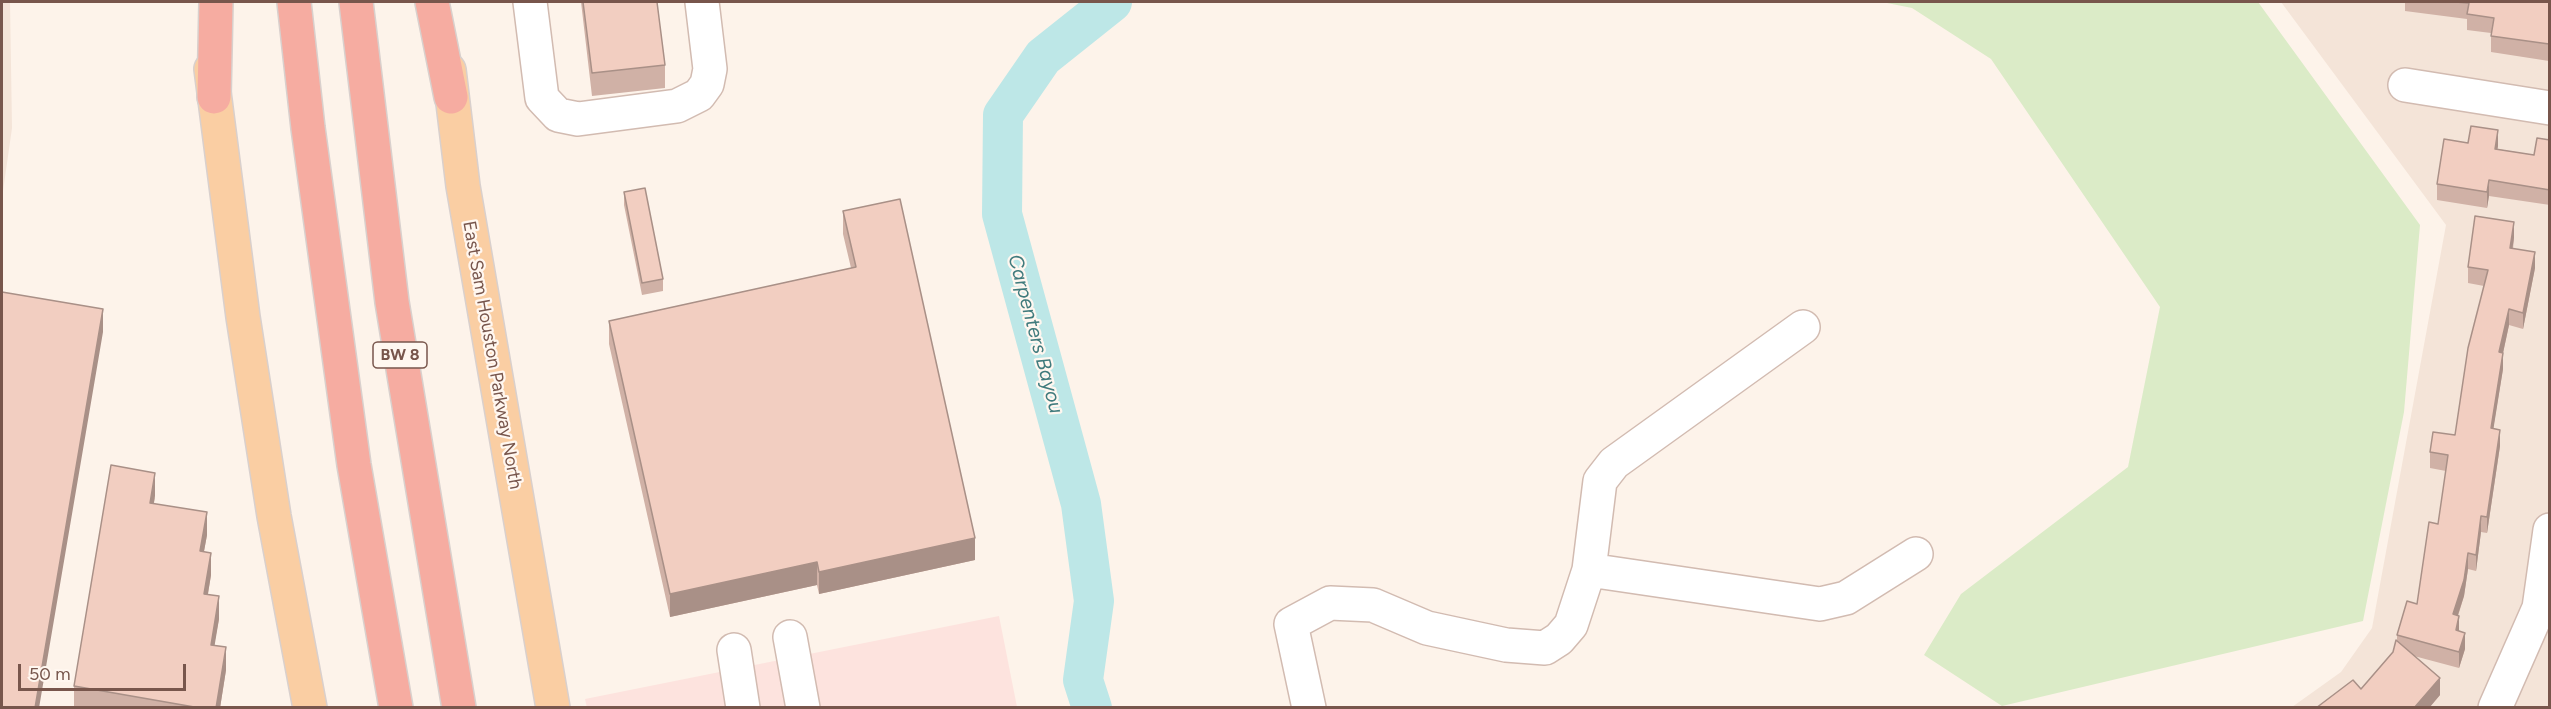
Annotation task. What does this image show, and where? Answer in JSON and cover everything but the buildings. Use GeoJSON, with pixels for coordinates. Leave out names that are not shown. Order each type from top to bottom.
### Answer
{"type":"FeatureCollection","features":[{"type":"Feature","properties":{"kind":"highway"},"geometry":{"type":"LineString","coordinates":[[214,97],[216,2]]}},
{"type":"Feature","properties":{"kind":"highway"},"geometry":{"type":"LineString","coordinates":[[294,2],[308,128],[354,465],[396,708]]}},
{"type":"Feature","properties":{"kind":"highway","name":"BW 8"},"geometry":{"type":"LineString","coordinates":[[356,2],[394,314],[459,708]]}},
{"type":"Feature","properties":{"kind":"highway"},"geometry":{"type":"LineString","coordinates":[[432,2],[451,97]]}},
{"type":"Feature","properties":{"kind":"main road"},"geometry":{"type":"LineString","coordinates":[[204,2],[243,317],[274,516],[310,708]]}},
{"type":"Feature","properties":{"kind":"main road","name":"East Sam Houston Parkway North"},"geometry":{"type":"LineString","coordinates":[[445,2],[451,97],[463,186],[553,708]]}},
{"type":"Feature","properties":{"kind":"street"},"geometry":{"type":"LineString","coordinates":[[530,2],[542,98],[558,115],[578,119],[677,106],[699,95],[707,84],[710,69],[702,2]]}},
{"type":"Feature","properties":{"kind":"street"},"geometry":{"type":"LineString","coordinates":[[2405,85],[2550,108]]}},
{"type":"Feature","properties":{"kind":"street"},"geometry":{"type":"LineString","coordinates":[[1309,708],[1291,624],[1330,603],[1373,605],[1427,628],[1506,645],[1545,648],[1559,639],[1571,625],[1589,570],[1600,481],[1614,463],[1803,327]]}},
{"type":"Feature","properties":{"kind":"street"},"geometry":{"type":"LineString","coordinates":[[2495,708],[2536,650],[2539,608],[2550,530]]}},
{"type":"Feature","properties":{"kind":"street"},"geometry":{"type":"LineString","coordinates":[[1589,570],[1820,604],[1846,598],[1916,554]]}},
{"type":"Feature","properties":{"kind":"street"},"geometry":{"type":"LineString","coordinates":[[790,637],[802,708]]}},
{"type":"Feature","properties":{"kind":"street"},"geometry":{"type":"LineString","coordinates":[[734,650],[743,708]]}},
{"type":"Feature","properties":{"kind":"shaded area"},"geometry":{"type":"Polygon","coordinates":[[[2,2],[10,2],[12,128],[2,198],[2,2]]]}},
{"type":"Feature","properties":{"kind":"shaded area"},"geometry":{"type":"Polygon","coordinates":[[[2281,2],[2549,2],[2549,707],[2292,707],[2341,672],[2372,628],[2446,225],[2281,2]]]}},
{"type":"Feature","properties":{"kind":"shaded area"},"geometry":{"type":"Polygon","coordinates":[[[999,616],[1017,707],[587,708],[585,699],[999,616]]]}},
{"type":"Feature","properties":{"kind":"green space"},"geometry":{"type":"Polygon","coordinates":[[[1882,2],[2258,2],[2420,225],[2404,412],[2363,621],[2002,706],[1924,655],[1961,594],[2128,467],[2160,307],[1991,59],[1912,8],[1882,2]]]}},
{"type":"Feature","properties":{"kind":"waterway","name":"Carpenters Bayou"},"geometry":{"type":"LineString","coordinates":[[1092,708],[1083,680],[1094,601],[1081,504],[1002,214],[1003,115],[1043,57],[1112,2]]}}]}
